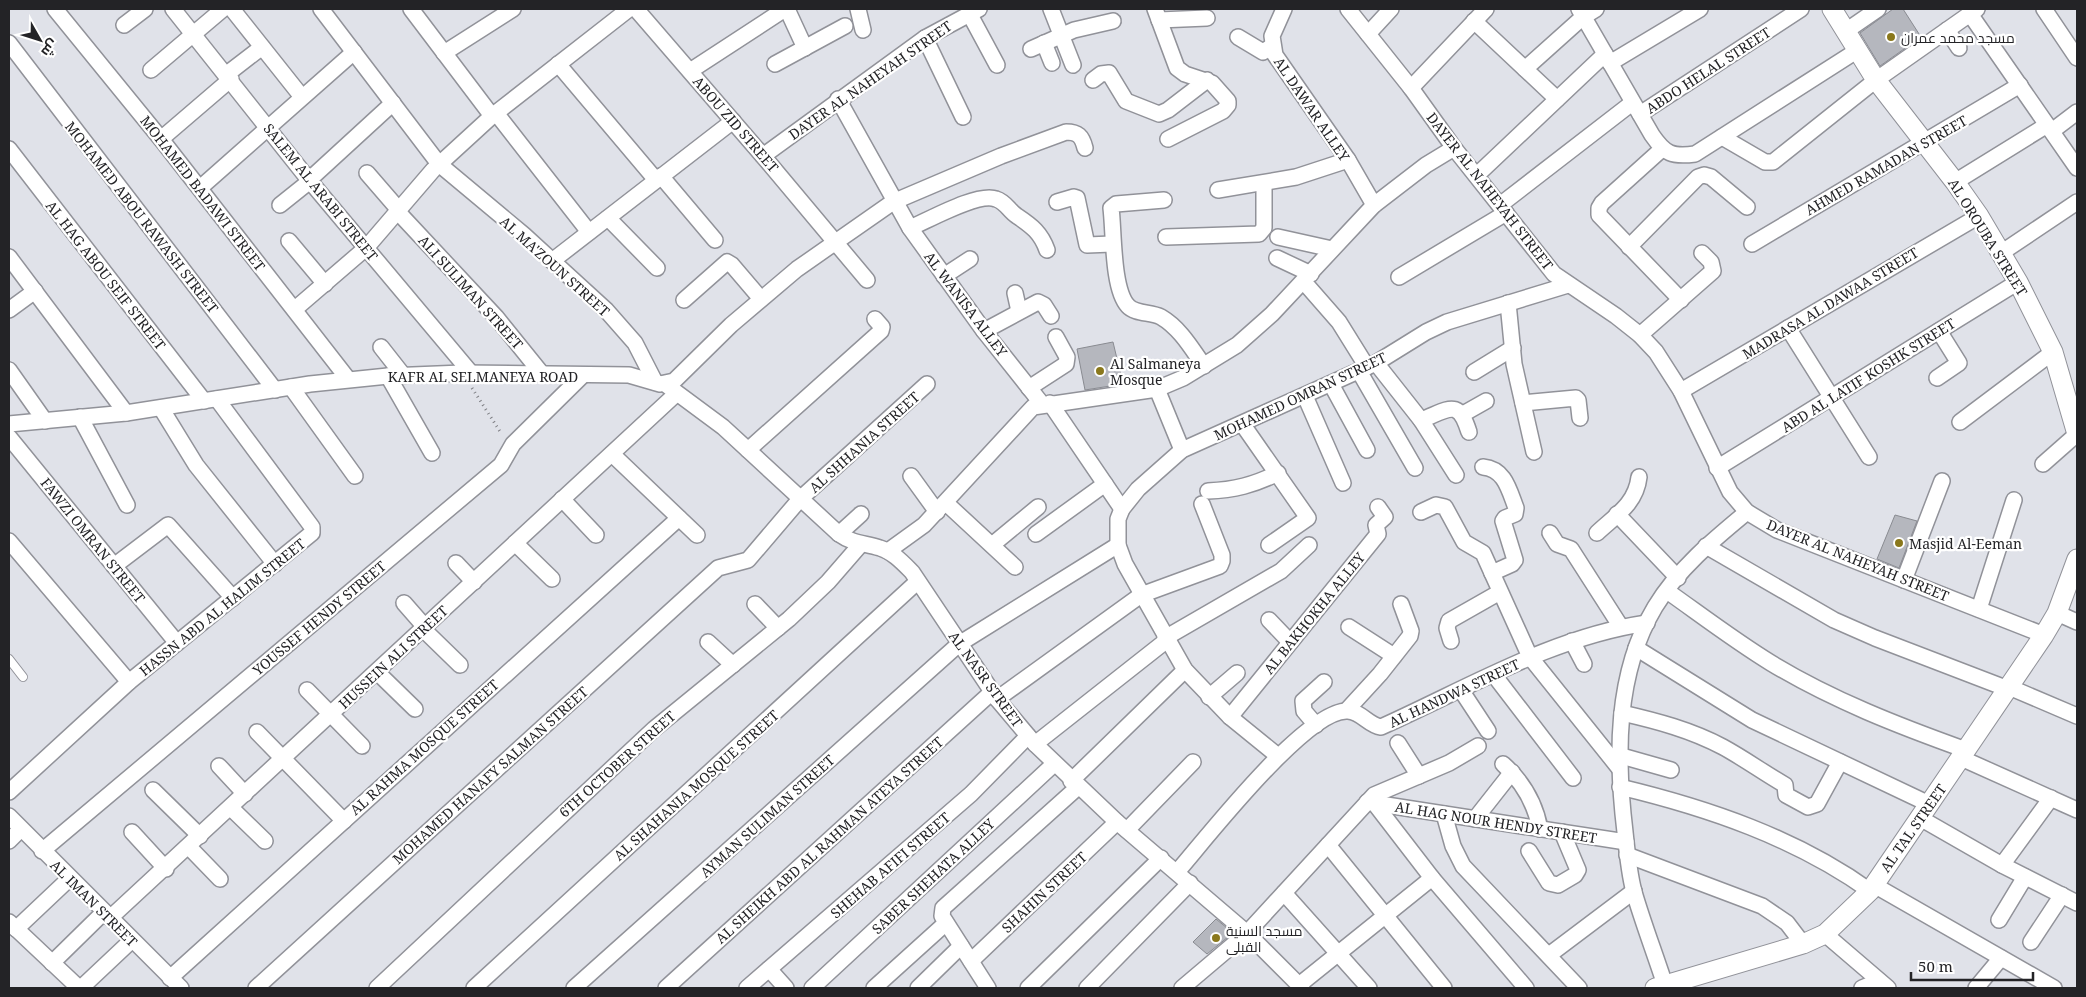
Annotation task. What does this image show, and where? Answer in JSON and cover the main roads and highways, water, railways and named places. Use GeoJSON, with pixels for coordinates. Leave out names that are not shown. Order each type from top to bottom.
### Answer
{"type":"FeatureCollection","features":[{"type":"Feature","properties":{"kind":"place","name":"مسجد محمد عمران"},"geometry":{"type":"Point","coordinates":[1891,37]}},
{"type":"Feature","properties":{"kind":"place","name":"Al Salmaneya Mosque"},"geometry":{"type":"Point","coordinates":[1100,371]}},
{"type":"Feature","properties":{"kind":"place","name":"Masjid Al-Eeman"},"geometry":{"type":"Point","coordinates":[1899,543]}},
{"type":"Feature","properties":{"kind":"place","name":"مسجد السنية القبلى"},"geometry":{"type":"Point","coordinates":[1216,938]}}]}
